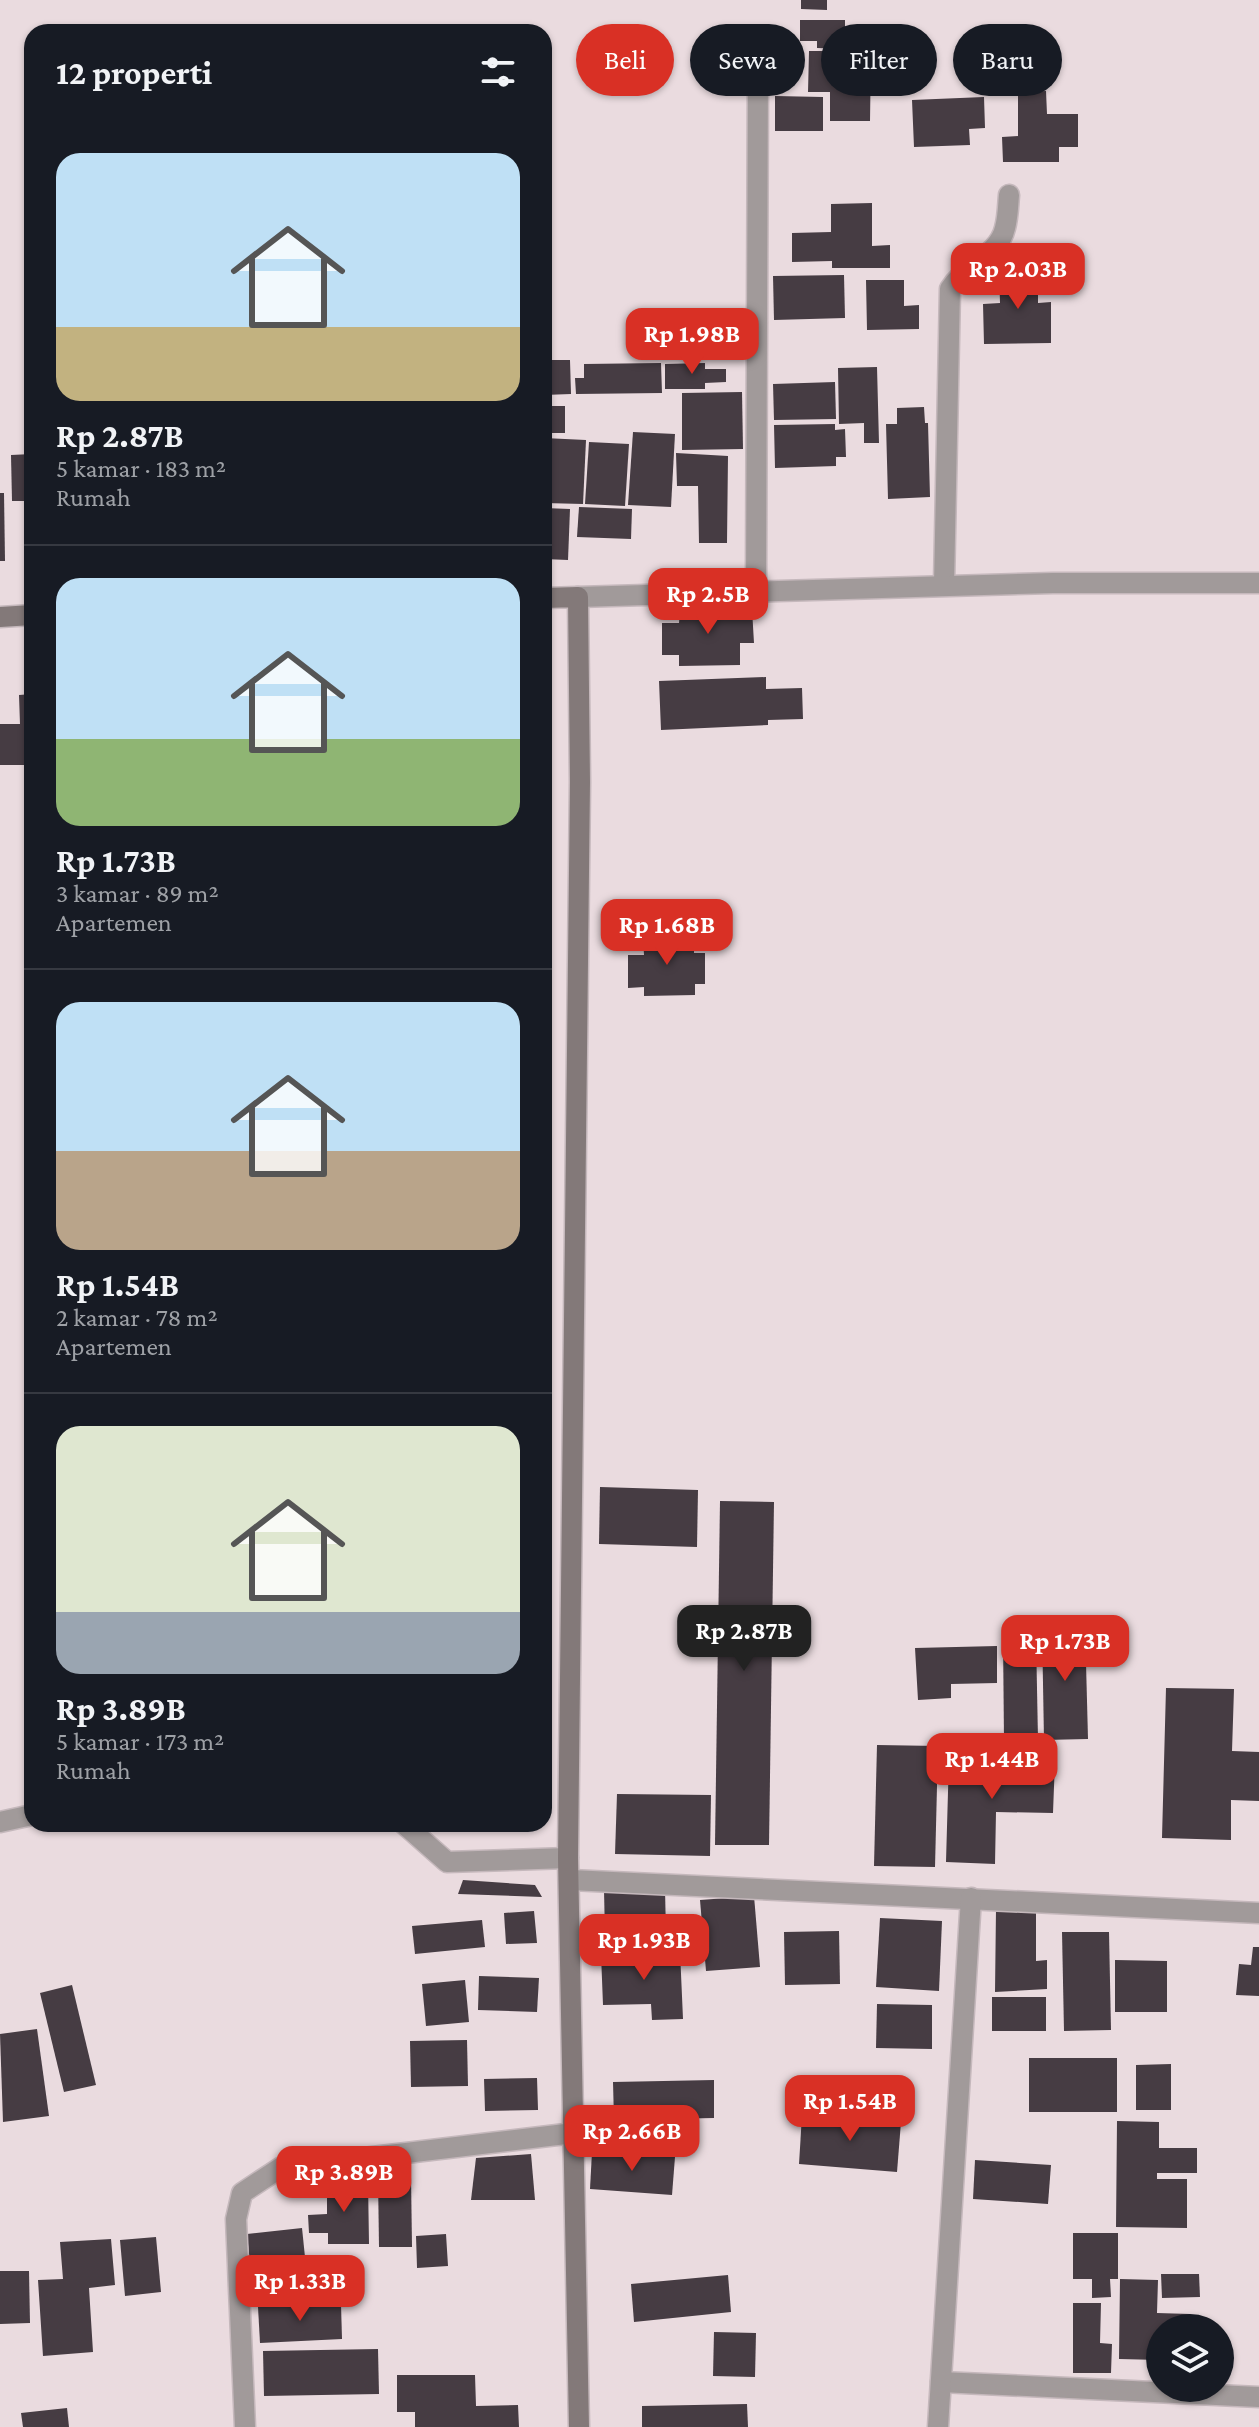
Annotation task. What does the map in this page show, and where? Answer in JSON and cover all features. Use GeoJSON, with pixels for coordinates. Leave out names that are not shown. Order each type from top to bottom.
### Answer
{"type":"FeatureCollection","features":[{"type":"Feature","properties":{"kind":"street"},"geometry":{"type":"LineString","coordinates":[[756,589],[758,96]]}},
{"type":"Feature","properties":{"kind":"street"},"geometry":{"type":"LineString","coordinates":[[944,585],[950,289],[958,276],[999,242],[1005,230],[1009,195]]}},
{"type":"Feature","properties":{"kind":"street"},"geometry":{"type":"LineString","coordinates":[[552,598],[944,585],[1259,583]]}},
{"type":"Feature","properties":{"kind":"street"},"geometry":{"type":"LineString","coordinates":[[578,597],[580,782],[568,1858],[571,1880],[579,2427]]}},
{"type":"Feature","properties":{"kind":"street"},"geometry":{"type":"LineString","coordinates":[[0,617],[24,616]]}},
{"type":"Feature","properties":{"kind":"street"},"geometry":{"type":"LineString","coordinates":[[0,1822],[24,1817]]}},
{"type":"Feature","properties":{"kind":"street"},"geometry":{"type":"LineString","coordinates":[[413,1832],[447,1862],[568,1858]]}},
{"type":"Feature","properties":{"kind":"street"},"geometry":{"type":"LineString","coordinates":[[571,1880],[1259,1913]]}},
{"type":"Feature","properties":{"kind":"street"},"geometry":{"type":"LineString","coordinates":[[938,2427],[971,1898]]}},
{"type":"Feature","properties":{"kind":"street"},"geometry":{"type":"LineString","coordinates":[[245,2427],[236,2219],[242,2193],[280,2168],[574,2133]]}},
{"type":"Feature","properties":{"kind":"street"},"geometry":{"type":"LineString","coordinates":[[941,2382],[1259,2397]]}},
{"type":"Feature","properties":{"kind":"building"},"geometry":{"type":"Polygon","coordinates":[[[801,0],[827,0],[827,10],[801,9],[801,0]]]}},
{"type":"Feature","properties":{"kind":"building"},"geometry":{"type":"Polygon","coordinates":[[[800,20],[845,20],[845,24],[821,24],[821,48],[817,48],[817,41],[805,41],[805,24],[800,24],[800,20]]]}},
{"type":"Feature","properties":{"kind":"building"},"geometry":{"type":"Polygon","coordinates":[[[809,51],[821,51],[821,92],[808,92],[809,51]]]}},
{"type":"Feature","properties":{"kind":"building"},"geometry":{"type":"Polygon","coordinates":[[[775,96],[823,97],[823,131],[775,131],[775,96]]]}},
{"type":"Feature","properties":{"kind":"building"},"geometry":{"type":"Polygon","coordinates":[[[830,96],[870,96],[870,121],[830,121],[830,96]]]}},
{"type":"Feature","properties":{"kind":"building"},"geometry":{"type":"Polygon","coordinates":[[[1018,96],[1046,96],[1047,114],[1078,114],[1078,147],[1059,147],[1059,162],[1003,162],[1002,137],[1018,136],[1018,96]]]}},
{"type":"Feature","properties":{"kind":"building"},"geometry":{"type":"Polygon","coordinates":[[[984,97],[985,128],[969,129],[970,145],[914,147],[912,100],[984,97]]]}},
{"type":"Feature","properties":{"kind":"building"},"geometry":{"type":"Polygon","coordinates":[[[872,203],[872,246],[890,245],[890,268],[832,268],[832,261],[792,262],[792,233],[831,232],[831,204],[872,203]]]}},
{"type":"Feature","properties":{"kind":"building"},"geometry":{"type":"Polygon","coordinates":[[[1038,269],[1038,303],[1051,302],[1051,343],[984,344],[983,304],[1000,303],[999,270],[1038,269]]]}},
{"type":"Feature","properties":{"kind":"building"},"geometry":{"type":"Polygon","coordinates":[[[844,275],[845,318],[774,320],[773,276],[844,275]]]}},
{"type":"Feature","properties":{"kind":"building"},"geometry":{"type":"Polygon","coordinates":[[[866,280],[904,280],[904,306],[919,305],[919,329],[867,330],[866,280]]]}},
{"type":"Feature","properties":{"kind":"building"},"geometry":{"type":"Polygon","coordinates":[[[552,360],[570,360],[571,394],[552,395],[552,360]]]}},
{"type":"Feature","properties":{"kind":"building"},"geometry":{"type":"Polygon","coordinates":[[[661,363],[662,393],[576,394],[575,378],[584,378],[584,364],[661,363]]]}},
{"type":"Feature","properties":{"kind":"building"},"geometry":{"type":"Polygon","coordinates":[[[705,363],[705,369],[726,369],[726,382],[705,383],[705,389],[665,389],[665,364],[705,363]]]}},
{"type":"Feature","properties":{"kind":"building"},"geometry":{"type":"Polygon","coordinates":[[[877,367],[879,443],[864,443],[864,423],[839,424],[838,368],[877,367]]]}},
{"type":"Feature","properties":{"kind":"building"},"geometry":{"type":"Polygon","coordinates":[[[835,382],[836,419],[774,420],[773,384],[835,382]]]}},
{"type":"Feature","properties":{"kind":"building"},"geometry":{"type":"Polygon","coordinates":[[[742,392],[743,449],[682,450],[682,393],[742,392]]]}},
{"type":"Feature","properties":{"kind":"building"},"geometry":{"type":"Polygon","coordinates":[[[552,406],[565,406],[565,433],[552,433],[552,406]]]}},
{"type":"Feature","properties":{"kind":"building"},"geometry":{"type":"Polygon","coordinates":[[[924,407],[925,423],[928,423],[930,497],[888,499],[886,424],[897,424],[897,408],[924,407]]]}},
{"type":"Feature","properties":{"kind":"building"},"geometry":{"type":"Polygon","coordinates":[[[835,424],[835,430],[845,429],[846,457],[836,457],[836,466],[775,468],[774,425],[835,424]]]}},
{"type":"Feature","properties":{"kind":"building"},"geometry":{"type":"Polygon","coordinates":[[[633,432],[675,434],[671,507],[628,505],[633,432]]]}},
{"type":"Feature","properties":{"kind":"building"},"geometry":{"type":"Polygon","coordinates":[[[552,438],[586,440],[583,504],[552,503],[552,438]]]}},
{"type":"Feature","properties":{"kind":"building"},"geometry":{"type":"Polygon","coordinates":[[[589,442],[629,444],[625,506],[585,504],[589,442]]]}},
{"type":"Feature","properties":{"kind":"building"},"geometry":{"type":"Polygon","coordinates":[[[676,453],[728,456],[727,543],[699,543],[698,486],[677,486],[676,453]]]}},
{"type":"Feature","properties":{"kind":"building"},"geometry":{"type":"Polygon","coordinates":[[[24,454],[24,501],[12,501],[11,455],[24,454]]]}},
{"type":"Feature","properties":{"kind":"building"},"geometry":{"type":"Polygon","coordinates":[[[0,493],[4,493],[5,561],[0,561],[0,493]]]}},
{"type":"Feature","properties":{"kind":"building"},"geometry":{"type":"Polygon","coordinates":[[[579,507],[632,509],[631,539],[577,537],[579,507]]]}},
{"type":"Feature","properties":{"kind":"building"},"geometry":{"type":"Polygon","coordinates":[[[552,508],[570,509],[568,560],[552,559],[552,508]]]}},
{"type":"Feature","properties":{"kind":"building"},"geometry":{"type":"Polygon","coordinates":[[[680,609],[752,609],[754,643],[740,643],[740,665],[679,666],[679,655],[662,655],[662,623],[679,623],[680,609]]]}},
{"type":"Feature","properties":{"kind":"building"},"geometry":{"type":"Polygon","coordinates":[[[766,677],[766,689],[802,688],[803,719],[768,720],[768,725],[661,730],[659,681],[766,677]]]}},
{"type":"Feature","properties":{"kind":"building"},"geometry":{"type":"Polygon","coordinates":[[[19,695],[24,695],[24,765],[0,765],[0,724],[20,724],[19,695]]]}},
{"type":"Feature","properties":{"kind":"building"},"geometry":{"type":"Polygon","coordinates":[[[643,937],[694,937],[694,953],[705,953],[705,984],[695,984],[695,995],[644,996],[644,987],[628,988],[628,955],[644,955],[643,937]]]}},
{"type":"Feature","properties":{"kind":"building"},"geometry":{"type":"Polygon","coordinates":[[[600,1487],[698,1490],[697,1547],[599,1544],[600,1487]]]}},
{"type":"Feature","properties":{"kind":"building"},"geometry":{"type":"Polygon","coordinates":[[[720,1501],[774,1502],[769,1845],[715,1845],[720,1501]]]}},
{"type":"Feature","properties":{"kind":"building"},"geometry":{"type":"Polygon","coordinates":[[[1085,1625],[1088,1739],[1044,1740],[1042,1627],[1085,1625]]]}},
{"type":"Feature","properties":{"kind":"building"},"geometry":{"type":"Polygon","coordinates":[[[1003,1636],[1036,1637],[1038,1740],[1004,1741],[1003,1636]]]}},
{"type":"Feature","properties":{"kind":"building"},"geometry":{"type":"Polygon","coordinates":[[[997,1646],[997,1683],[951,1684],[951,1698],[918,1700],[915,1648],[997,1646]]]}},
{"type":"Feature","properties":{"kind":"building"},"geometry":{"type":"Polygon","coordinates":[[[1166,1688],[1234,1689],[1232,1751],[1259,1752],[1259,1801],[1231,1800],[1231,1840],[1162,1838],[1166,1688]]]}},
{"type":"Feature","properties":{"kind":"building"},"geometry":{"type":"Polygon","coordinates":[[[877,1745],[938,1746],[935,1867],[874,1866],[877,1745]]]}},
{"type":"Feature","properties":{"kind":"building"},"geometry":{"type":"Polygon","coordinates":[[[949,1757],[1055,1760],[1053,1813],[996,1812],[995,1864],[946,1862],[949,1757]]]}},
{"type":"Feature","properties":{"kind":"building"},"geometry":{"type":"Polygon","coordinates":[[[617,1794],[711,1795],[710,1856],[615,1854],[617,1794]]]}},
{"type":"Feature","properties":{"kind":"building"},"geometry":{"type":"Polygon","coordinates":[[[463,1880],[535,1885],[542,1897],[458,1894],[463,1880]]]}},
{"type":"Feature","properties":{"kind":"building"},"geometry":{"type":"Polygon","coordinates":[[[665,1889],[666,1934],[605,1935],[604,1890],[665,1889]]]}},
{"type":"Feature","properties":{"kind":"building"},"geometry":{"type":"Polygon","coordinates":[[[754,1896],[760,1967],[706,1971],[700,1900],[754,1896]]]}},
{"type":"Feature","properties":{"kind":"building"},"geometry":{"type":"Polygon","coordinates":[[[996,1909],[1036,1909],[1036,1961],[1047,1960],[1047,1989],[995,1992],[996,1909]]]}},
{"type":"Feature","properties":{"kind":"building"},"geometry":{"type":"Polygon","coordinates":[[[534,1911],[537,1943],[506,1944],[504,1913],[534,1911]]]}},
{"type":"Feature","properties":{"kind":"building"},"geometry":{"type":"Polygon","coordinates":[[[880,1918],[942,1921],[939,1991],[876,1987],[880,1918]]]}},
{"type":"Feature","properties":{"kind":"building"},"geometry":{"type":"Polygon","coordinates":[[[482,1920],[485,1947],[415,1954],[412,1926],[482,1920]]]}},
{"type":"Feature","properties":{"kind":"building"},"geometry":{"type":"Polygon","coordinates":[[[839,1931],[840,1984],[785,1985],[784,1932],[839,1931]]]}},
{"type":"Feature","properties":{"kind":"building"},"geometry":{"type":"Polygon","coordinates":[[[1062,1932],[1109,1932],[1111,2030],[1064,2031],[1062,1932]]]}},
{"type":"Feature","properties":{"kind":"building"},"geometry":{"type":"Polygon","coordinates":[[[1253,1947],[1259,1947],[1259,1996],[1236,1995],[1239,1964],[1251,1965],[1253,1947]]]}},
{"type":"Feature","properties":{"kind":"building"},"geometry":{"type":"Polygon","coordinates":[[[680,1951],[683,2019],[652,2020],[651,2004],[603,2005],[601,1954],[680,1951]]]}},
{"type":"Feature","properties":{"kind":"building"},"geometry":{"type":"Polygon","coordinates":[[[1115,1960],[1167,1961],[1167,2012],[1115,2012],[1115,1960]]]}},
{"type":"Feature","properties":{"kind":"building"},"geometry":{"type":"Polygon","coordinates":[[[479,1976],[539,1978],[537,2012],[478,2010],[479,1976]]]}},
{"type":"Feature","properties":{"kind":"building"},"geometry":{"type":"Polygon","coordinates":[[[465,1980],[469,2022],[426,2026],[422,1984],[465,1980]]]}},
{"type":"Feature","properties":{"kind":"building"},"geometry":{"type":"Polygon","coordinates":[[[72,1985],[96,2085],[64,2092],[40,1993],[72,1985]]]}},
{"type":"Feature","properties":{"kind":"building"},"geometry":{"type":"Polygon","coordinates":[[[992,1997],[1046,1997],[1046,2031],[992,2031],[992,1997]]]}},
{"type":"Feature","properties":{"kind":"building"},"geometry":{"type":"Polygon","coordinates":[[[877,2004],[932,2005],[932,2049],[876,2048],[877,2004]]]}},
{"type":"Feature","properties":{"kind":"building"},"geometry":{"type":"Polygon","coordinates":[[[37,2029],[49,2116],[3,2122],[0,2034],[37,2029]]]}},
{"type":"Feature","properties":{"kind":"building"},"geometry":{"type":"Polygon","coordinates":[[[467,2040],[468,2086],[411,2087],[410,2041],[467,2040]]]}},
{"type":"Feature","properties":{"kind":"building"},"geometry":{"type":"Polygon","coordinates":[[[1029,2058],[1117,2058],[1117,2112],[1029,2112],[1029,2058]]]}},
{"type":"Feature","properties":{"kind":"building"},"geometry":{"type":"Polygon","coordinates":[[[1171,2064],[1171,2110],[1136,2110],[1136,2065],[1171,2064]]]}},
{"type":"Feature","properties":{"kind":"building"},"geometry":{"type":"Polygon","coordinates":[[[537,2078],[538,2110],[485,2111],[484,2079],[537,2078]]]}},
{"type":"Feature","properties":{"kind":"building"},"geometry":{"type":"Polygon","coordinates":[[[714,2080],[714,2118],[614,2120],[613,2082],[714,2080]]]}},
{"type":"Feature","properties":{"kind":"building"},"geometry":{"type":"Polygon","coordinates":[[[802,2115],[901,2122],[897,2172],[799,2164],[802,2115]]]}},
{"type":"Feature","properties":{"kind":"building"},"geometry":{"type":"Polygon","coordinates":[[[1117,2121],[1159,2122],[1159,2148],[1197,2148],[1197,2173],[1157,2173],[1157,2179],[1187,2179],[1187,2228],[1116,2227],[1117,2121]]]}},
{"type":"Feature","properties":{"kind":"building"},"geometry":{"type":"Polygon","coordinates":[[[592,2152],[675,2157],[672,2195],[590,2189],[592,2152]]]}},
{"type":"Feature","properties":{"kind":"building"},"geometry":{"type":"Polygon","coordinates":[[[531,2154],[535,2200],[471,2200],[476,2158],[531,2154]]]}},
{"type":"Feature","properties":{"kind":"building"},"geometry":{"type":"Polygon","coordinates":[[[975,2160],[1051,2165],[1048,2204],[973,2199],[975,2160]]]}},
{"type":"Feature","properties":{"kind":"building"},"geometry":{"type":"Polygon","coordinates":[[[411,2176],[412,2247],[379,2247],[378,2177],[411,2176]]]}},
{"type":"Feature","properties":{"kind":"building"},"geometry":{"type":"Polygon","coordinates":[[[368,2181],[369,2244],[328,2244],[328,2233],[309,2233],[308,2215],[327,2214],[327,2182],[368,2181]]]}},
{"type":"Feature","properties":{"kind":"building"},"geometry":{"type":"Polygon","coordinates":[[[302,2228],[305,2257],[250,2263],[247,2234],[302,2228]]]}},
{"type":"Feature","properties":{"kind":"building"},"geometry":{"type":"Polygon","coordinates":[[[1073,2233],[1118,2233],[1118,2279],[1110,2279],[1111,2297],[1092,2298],[1092,2279],[1073,2279],[1073,2233]]]}},
{"type":"Feature","properties":{"kind":"building"},"geometry":{"type":"Polygon","coordinates":[[[446,2234],[448,2266],[417,2268],[416,2236],[446,2234]]]}},
{"type":"Feature","properties":{"kind":"building"},"geometry":{"type":"Polygon","coordinates":[[[156,2237],[161,2292],[125,2296],[120,2240],[156,2237]]]}},
{"type":"Feature","properties":{"kind":"building"},"geometry":{"type":"Polygon","coordinates":[[[111,2239],[115,2285],[89,2288],[93,2352],[43,2356],[38,2280],[63,2279],[60,2242],[111,2239]]]}},
{"type":"Feature","properties":{"kind":"building"},"geometry":{"type":"Polygon","coordinates":[[[307,2270],[308,2292],[257,2293],[257,2271],[307,2270]]]}},
{"type":"Feature","properties":{"kind":"building"},"geometry":{"type":"Polygon","coordinates":[[[0,2271],[29,2271],[30,2323],[0,2324],[0,2271]]]}},
{"type":"Feature","properties":{"kind":"building"},"geometry":{"type":"Polygon","coordinates":[[[1161,2274],[1199,2274],[1200,2297],[1162,2298],[1161,2274]]]}},
{"type":"Feature","properties":{"kind":"building"},"geometry":{"type":"Polygon","coordinates":[[[728,2275],[731,2312],[634,2322],[631,2284],[728,2275]]]}},
{"type":"Feature","properties":{"kind":"building"},"geometry":{"type":"Polygon","coordinates":[[[1120,2279],[1158,2280],[1157,2313],[1190,2314],[1146,2314],[1146,2360],[1119,2359],[1120,2279]]]}},
{"type":"Feature","properties":{"kind":"building"},"geometry":{"type":"Polygon","coordinates":[[[1073,2303],[1101,2303],[1100,2343],[1112,2344],[1111,2373],[1073,2373],[1073,2303]]]}},
{"type":"Feature","properties":{"kind":"building"},"geometry":{"type":"Polygon","coordinates":[[[341,2304],[342,2339],[260,2343],[258,2307],[341,2304]]]}},
{"type":"Feature","properties":{"kind":"building"},"geometry":{"type":"Polygon","coordinates":[[[714,2332],[756,2333],[755,2377],[713,2376],[714,2332]]]}},
{"type":"Feature","properties":{"kind":"building"},"geometry":{"type":"Polygon","coordinates":[[[378,2349],[379,2394],[264,2396],[263,2351],[378,2349]]]}},
{"type":"Feature","properties":{"kind":"building"},"geometry":{"type":"Polygon","coordinates":[[[397,2375],[475,2375],[476,2406],[518,2405],[519,2427],[415,2427],[415,2412],[397,2412],[397,2375]]]}},
{"type":"Feature","properties":{"kind":"building"},"geometry":{"type":"Polygon","coordinates":[[[747,2404],[748,2427],[642,2427],[642,2406],[747,2404]]]}},
{"type":"Feature","properties":{"kind":"building"},"geometry":{"type":"Polygon","coordinates":[[[67,2408],[69,2427],[23,2427],[21,2413],[67,2408]]]}}]}
